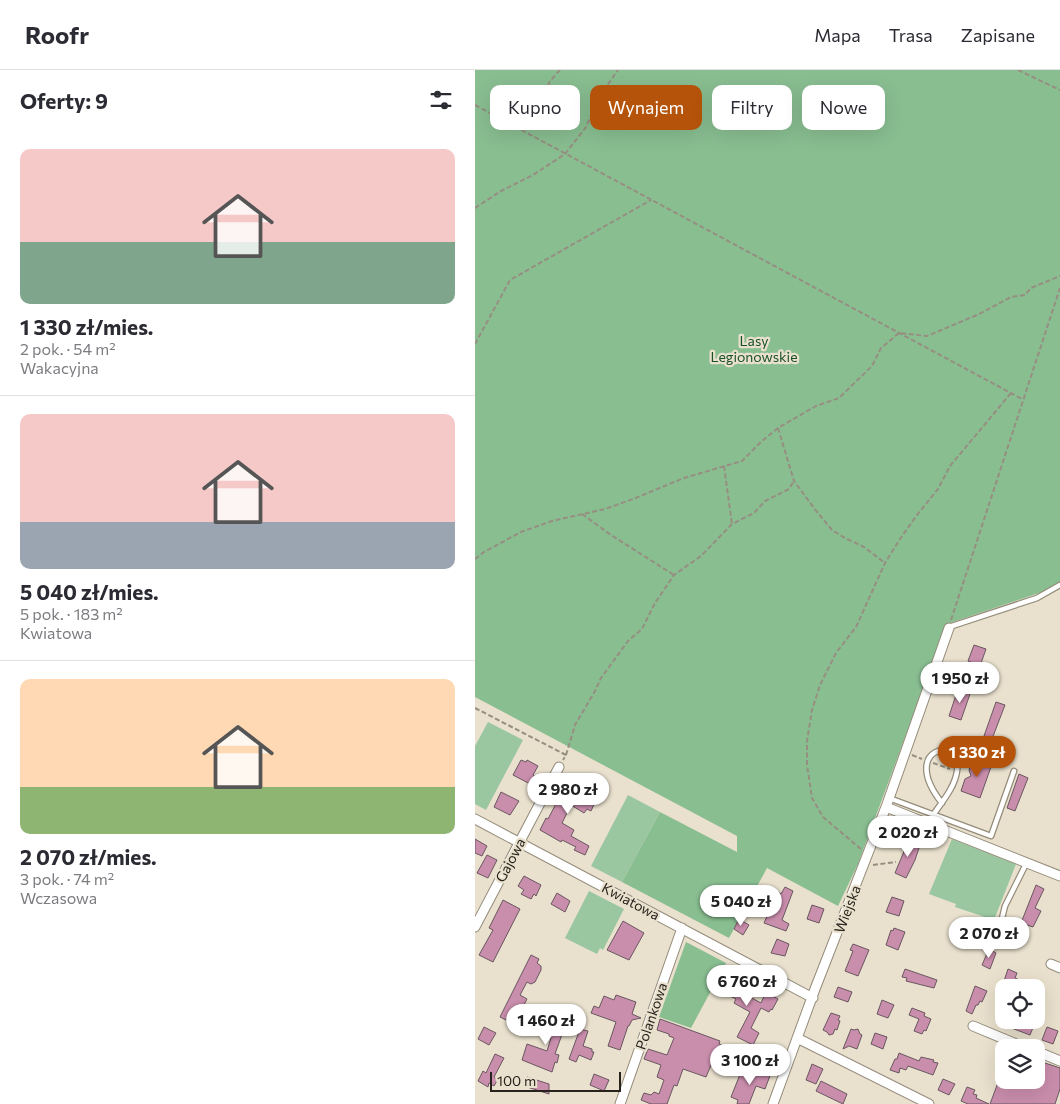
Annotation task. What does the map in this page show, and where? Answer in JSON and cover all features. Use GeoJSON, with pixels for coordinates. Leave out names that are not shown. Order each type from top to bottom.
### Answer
{"type":"FeatureCollection","features":[{"type":"Feature","properties":{"kind":"street","name":"Wiejska"},"geometry":{"type":"LineString","coordinates":[[773,1104],[888,803],[949,628]]}},
{"type":"Feature","properties":{"kind":"street","name":"Gajowa"},"geometry":{"type":"LineString","coordinates":[[475,927],[559,766]]}},
{"type":"Feature","properties":{"kind":"street"},"geometry":{"type":"LineString","coordinates":[[888,803],[1060,876]]}},
{"type":"Feature","properties":{"kind":"street","name":"Kwiatowa"},"geometry":{"type":"LineString","coordinates":[[475,819],[682,928],[714,941],[813,998]]}},
{"type":"Feature","properties":{"kind":"street","name":"Polankowa"},"geometry":{"type":"LineString","coordinates":[[621,1104],[682,928]]}},
{"type":"Feature","properties":{"kind":"street"},"geometry":{"type":"LineString","coordinates":[[1051,964],[1060,968]]}},
{"type":"Feature","properties":{"kind":"street"},"geometry":{"type":"LineString","coordinates":[[973,1026],[1004,1039]]}},
{"type":"Feature","properties":{"kind":"street"},"geometry":{"type":"LineString","coordinates":[[797,1038],[929,1104]]}},
{"type":"Feature","properties":{"kind":"street"},"geometry":{"type":"LineString","coordinates":[[1045,1055],[1060,1061]]}},
{"type":"Feature","properties":{"kind":"lane"},"geometry":{"type":"LineString","coordinates":[[949,628],[1037,598],[1060,585]]}},
{"type":"Feature","properties":{"kind":"lane"},"geometry":{"type":"LineString","coordinates":[[933,815],[952,786],[957,772],[957,762],[953,754],[947,750],[938,750],[931,754],[925,767],[929,784],[941,802]]}},
{"type":"Feature","properties":{"kind":"lane"},"geometry":{"type":"LineString","coordinates":[[888,803],[933,815],[991,836],[1014,771]]}},
{"type":"Feature","properties":{"kind":"lane"},"geometry":{"type":"LineString","coordinates":[[996,943],[1005,906],[1027,862]]}},
{"type":"Feature","properties":{"kind":"path"},"geometry":{"type":"LineString","coordinates":[[548,85],[560,70]]}},
{"type":"Feature","properties":{"kind":"path"},"geometry":{"type":"LineString","coordinates":[[475,208],[501,191],[533,175],[565,154],[586,127],[599,97],[618,70]]}},
{"type":"Feature","properties":{"kind":"path"},"geometry":{"type":"LineString","coordinates":[[1018,70],[1060,90]]}},
{"type":"Feature","properties":{"kind":"path"},"geometry":{"type":"LineString","coordinates":[[475,105],[490,113]]}},
{"type":"Feature","properties":{"kind":"path"},"geometry":{"type":"LineString","coordinates":[[522,130],[1022,399]]}},
{"type":"Feature","properties":{"kind":"path"},"geometry":{"type":"LineString","coordinates":[[475,344],[511,280],[651,200]]}},
{"type":"Feature","properties":{"kind":"path"},"geometry":{"type":"LineString","coordinates":[[475,559],[521,532],[552,521],[623,502],[684,478],[741,461],[778,428],[816,406],[839,398],[872,366],[881,348],[899,333],[927,336],[977,315],[1011,297],[1025,295],[1031,288],[1060,276]]}},
{"type":"Feature","properties":{"kind":"path"},"geometry":{"type":"LineString","coordinates":[[949,628],[1022,399],[1060,288]]}},
{"type":"Feature","properties":{"kind":"path"},"geometry":{"type":"LineString","coordinates":[[868,854],[823,817],[812,798],[807,765],[807,741],[812,710],[820,685],[836,653],[856,627],[885,563],[917,515],[938,489],[950,466],[1011,393]]}},
{"type":"Feature","properties":{"kind":"path"},"geometry":{"type":"LineString","coordinates":[[778,428],[794,481],[817,512],[832,530],[864,546],[885,563]]}},
{"type":"Feature","properties":{"kind":"path"},"geometry":{"type":"LineString","coordinates":[[724,466],[732,524]]}},
{"type":"Feature","properties":{"kind":"path"},"geometry":{"type":"LineString","coordinates":[[559,766],[566,755],[575,725],[601,678],[628,641],[642,629],[655,603],[674,575],[701,556],[732,524],[754,513],[765,501],[789,489],[794,481]]}},
{"type":"Feature","properties":{"kind":"path"},"geometry":{"type":"LineString","coordinates":[[582,514],[674,575]]}},
{"type":"Feature","properties":{"kind":"path"},"geometry":{"type":"LineString","coordinates":[[475,708],[566,755]]}},
{"type":"Feature","properties":{"kind":"path"},"geometry":{"type":"LineString","coordinates":[[913,755],[957,772]]}},
{"type":"Feature","properties":{"kind":"path"},"geometry":{"type":"LineString","coordinates":[[880,822],[902,844]]}},
{"type":"Feature","properties":{"kind":"path"},"geometry":{"type":"LineString","coordinates":[[863,867],[896,862]]}},
{"type":"Feature","properties":{"kind":"green space","name":"Lasy Legionowskie"},"geometry":{"type":"Polygon","coordinates":[[[475,70],[1060,70],[1060,582],[1042,592],[947,624],[858,864],[838,906],[767,868],[729,938],[622,882],[660,812],[737,852],[737,836],[475,697],[475,70]]]}},
{"type":"Feature","properties":{"kind":"green space"},"geometry":{"type":"Polygon","coordinates":[[[488,722],[523,740],[486,810],[475,804],[475,746],[488,722]]]}},
{"type":"Feature","properties":{"kind":"green space"},"geometry":{"type":"Polygon","coordinates":[[[628,795],[660,812],[622,882],[591,866],[628,795]]]}},
{"type":"Feature","properties":{"kind":"green space"},"geometry":{"type":"Polygon","coordinates":[[[952,839],[1016,864],[994,920],[955,907],[956,904],[929,894],[952,839]]]}},
{"type":"Feature","properties":{"kind":"green space"},"geometry":{"type":"Polygon","coordinates":[[[589,891],[624,909],[603,950],[600,948],[597,954],[565,938],[589,891]]]}},
{"type":"Feature","properties":{"kind":"green space"},"geometry":{"type":"Polygon","coordinates":[[[686,942],[726,963],[691,1028],[659,1017],[686,942]]]}},
{"type":"Feature","properties":{"kind":"building"},"geometry":{"type":"Polygon","coordinates":[[[974,645],[986,649],[980,666],[968,661],[974,645]]]}},
{"type":"Feature","properties":{"kind":"building"},"geometry":{"type":"Polygon","coordinates":[[[963,688],[971,691],[961,720],[949,716],[957,692],[961,694],[963,688]]]}},
{"type":"Feature","properties":{"kind":"building"},"geometry":{"type":"Polygon","coordinates":[[[996,702],[1005,705],[992,739],[984,736],[996,702]]]}},
{"type":"Feature","properties":{"kind":"building"},"geometry":{"type":"Polygon","coordinates":[[[973,758],[992,764],[980,798],[961,791],[965,779],[971,776],[969,770],[973,758]]]}},
{"type":"Feature","properties":{"kind":"building"},"geometry":{"type":"Polygon","coordinates":[[[521,760],[526,762],[527,760],[538,766],[533,775],[536,777],[532,785],[513,775],[521,760]]]}},
{"type":"Feature","properties":{"kind":"building"},"geometry":{"type":"Polygon","coordinates":[[[1019,774],[1028,778],[1015,811],[1007,808],[1019,774]]]}},
{"type":"Feature","properties":{"kind":"building"},"geometry":{"type":"Polygon","coordinates":[[[568,779],[576,783],[574,786],[590,794],[589,796],[596,800],[591,811],[587,809],[584,813],[571,805],[562,823],[574,830],[571,836],[589,846],[585,855],[574,850],[576,847],[562,840],[561,842],[540,830],[546,818],[548,819],[568,779]]]}},
{"type":"Feature","properties":{"kind":"building"},"geometry":{"type":"Polygon","coordinates":[[[501,792],[519,801],[510,815],[494,807],[501,792]]]}},
{"type":"Feature","properties":{"kind":"building"},"geometry":{"type":"Polygon","coordinates":[[[910,837],[921,842],[906,878],[895,873],[910,837]]]}},
{"type":"Feature","properties":{"kind":"building"},"geometry":{"type":"Polygon","coordinates":[[[475,839],[487,846],[482,856],[475,853],[475,839]]]}},
{"type":"Feature","properties":{"kind":"building"},"geometry":{"type":"Polygon","coordinates":[[[487,855],[497,860],[488,878],[477,873],[487,855]]]}},
{"type":"Feature","properties":{"kind":"building"},"geometry":{"type":"Polygon","coordinates":[[[524,876],[541,885],[536,896],[534,894],[531,899],[521,894],[524,890],[518,886],[524,876]]]}},
{"type":"Feature","properties":{"kind":"building"},"geometry":{"type":"Polygon","coordinates":[[[1036,885],[1044,889],[1035,908],[1041,911],[1033,927],[1021,923],[1036,885]]]}},
{"type":"Feature","properties":{"kind":"building"},"geometry":{"type":"Polygon","coordinates":[[[785,887],[793,891],[782,920],[789,924],[786,931],[764,923],[778,892],[781,894],[785,887]]]}},
{"type":"Feature","properties":{"kind":"building"},"geometry":{"type":"Polygon","coordinates":[[[557,893],[570,901],[565,912],[551,904],[557,893]]]}},
{"type":"Feature","properties":{"kind":"building"},"geometry":{"type":"Polygon","coordinates":[[[892,897],[904,901],[899,916],[886,912],[892,897]]]}},
{"type":"Feature","properties":{"kind":"building"},"geometry":{"type":"Polygon","coordinates":[[[503,900],[520,909],[493,962],[479,955],[493,930],[489,928],[503,900]]]}},
{"type":"Feature","properties":{"kind":"building"},"geometry":{"type":"Polygon","coordinates":[[[812,905],[824,909],[819,923],[807,919],[812,905]]]}},
{"type":"Feature","properties":{"kind":"building"},"geometry":{"type":"Polygon","coordinates":[[[739,919],[749,925],[743,935],[734,929],[739,919]]]}},
{"type":"Feature","properties":{"kind":"building"},"geometry":{"type":"Polygon","coordinates":[[[979,919],[996,925],[993,934],[976,928],[979,919]]]}},
{"type":"Feature","properties":{"kind":"building"},"geometry":{"type":"Polygon","coordinates":[[[623,921],[644,933],[629,960],[607,950],[623,921]]]}},
{"type":"Feature","properties":{"kind":"building"},"geometry":{"type":"Polygon","coordinates":[[[894,928],[905,932],[898,950],[886,945],[891,930],[893,931],[894,928]]]}},
{"type":"Feature","properties":{"kind":"building"},"geometry":{"type":"Polygon","coordinates":[[[777,939],[789,944],[785,956],[771,953],[777,939]]]}},
{"type":"Feature","properties":{"kind":"building"},"geometry":{"type":"Polygon","coordinates":[[[853,944],[869,950],[858,976],[845,971],[853,951],[850,950],[853,944]]]}},
{"type":"Feature","properties":{"kind":"building"},"geometry":{"type":"Polygon","coordinates":[[[989,949],[996,953],[990,969],[982,965],[989,949]]]}},
{"type":"Feature","properties":{"kind":"building"},"geometry":{"type":"Polygon","coordinates":[[[531,955],[539,959],[537,963],[541,966],[541,970],[535,982],[531,984],[527,982],[520,995],[527,999],[514,1024],[500,1017],[531,955]]]}},
{"type":"Feature","properties":{"kind":"building"},"geometry":{"type":"Polygon","coordinates":[[[905,969],[937,980],[934,988],[906,981],[907,978],[902,977],[905,969]]]}},
{"type":"Feature","properties":{"kind":"building"},"geometry":{"type":"Polygon","coordinates":[[[1008,969],[1017,973],[1015,978],[1017,979],[1005,979],[1008,969]]]}},
{"type":"Feature","properties":{"kind":"building"},"geometry":{"type":"Polygon","coordinates":[[[725,975],[735,980],[732,984],[747,992],[746,995],[761,1003],[766,992],[778,999],[769,1012],[761,1008],[751,1028],[759,1033],[753,1045],[737,1037],[750,1012],[734,1003],[736,999],[716,989],[725,975]]]}},
{"type":"Feature","properties":{"kind":"building"},"geometry":{"type":"Polygon","coordinates":[[[975,986],[987,991],[982,1002],[980,1001],[976,1005],[972,1014],[966,1011],[975,986]]]}},
{"type":"Feature","properties":{"kind":"building"},"geometry":{"type":"Polygon","coordinates":[[[838,987],[852,992],[848,1002],[834,997],[838,987]]]}},
{"type":"Feature","properties":{"kind":"building"},"geometry":{"type":"Polygon","coordinates":[[[616,995],[636,1002],[632,1014],[641,1018],[632,1020],[628,1026],[620,1050],[608,1046],[616,1022],[591,1013],[594,1006],[599,1008],[604,996],[614,1000],[616,995]]]}},
{"type":"Feature","properties":{"kind":"building"},"geometry":{"type":"Polygon","coordinates":[[[882,1000],[894,1005],[888,1018],[877,1014],[882,1000]]]}},
{"type":"Feature","properties":{"kind":"building"},"geometry":{"type":"Polygon","coordinates":[[[912,1008],[925,1013],[924,1016],[931,1019],[926,1031],[924,1030],[922,1034],[914,1031],[919,1019],[909,1015],[912,1008]]]}},
{"type":"Feature","properties":{"kind":"building"},"geometry":{"type":"Polygon","coordinates":[[[831,1013],[840,1016],[838,1020],[840,1021],[837,1030],[835,1029],[833,1034],[829,1035],[823,1030],[831,1013]]]}},
{"type":"Feature","properties":{"kind":"building"},"geometry":{"type":"Polygon","coordinates":[[[542,1017],[565,1026],[555,1054],[559,1055],[557,1063],[555,1062],[552,1072],[522,1060],[527,1044],[547,1051],[551,1038],[539,1034],[541,1028],[538,1027],[542,1017]]]}},
{"type":"Feature","properties":{"kind":"building"},"geometry":{"type":"Polygon","coordinates":[[[660,1019],[720,1041],[719,1044],[738,1054],[734,1064],[715,1056],[706,1077],[683,1069],[677,1086],[674,1085],[667,1104],[651,1104],[641,1100],[644,1093],[651,1095],[654,1092],[659,1094],[664,1080],[657,1077],[661,1065],[644,1059],[648,1049],[667,1055],[674,1038],[657,1030],[660,1019]]]}},
{"type":"Feature","properties":{"kind":"building"},"geometry":{"type":"Polygon","coordinates":[[[484,1027],[496,1033],[489,1045],[478,1039],[484,1027]]]}},
{"type":"Feature","properties":{"kind":"building"},"geometry":{"type":"Polygon","coordinates":[[[1047,1027],[1058,1031],[1053,1044],[1042,1039],[1047,1027]]]}},
{"type":"Feature","properties":{"kind":"building"},"geometry":{"type":"Polygon","coordinates":[[[580,1029],[588,1031],[583,1046],[592,1049],[592,1052],[594,1052],[591,1060],[579,1055],[576,1062],[569,1059],[580,1029]]]}},
{"type":"Feature","properties":{"kind":"building"},"geometry":{"type":"Polygon","coordinates":[[[851,1029],[858,1029],[862,1035],[857,1049],[849,1046],[843,1049],[851,1029]]]}},
{"type":"Feature","properties":{"kind":"building"},"geometry":{"type":"Polygon","coordinates":[[[1014,1029],[1032,1029],[1030,1035],[1014,1029]]]}},
{"type":"Feature","properties":{"kind":"building"},"geometry":{"type":"Polygon","coordinates":[[[875,1033],[887,1037],[883,1049],[871,1044],[875,1033]]]}},
{"type":"Feature","properties":{"kind":"building"},"geometry":{"type":"Polygon","coordinates":[[[899,1053],[919,1061],[921,1057],[934,1060],[933,1062],[938,1063],[933,1075],[908,1066],[906,1070],[900,1068],[899,1073],[890,1070],[899,1053]]]}},
{"type":"Feature","properties":{"kind":"building"},"geometry":{"type":"Polygon","coordinates":[[[495,1054],[504,1058],[494,1077],[498,1079],[494,1086],[489,1083],[488,1087],[478,1081],[483,1071],[486,1073],[495,1054]]]}},
{"type":"Feature","properties":{"kind":"building"},"geometry":{"type":"Polygon","coordinates":[[[1045,1063],[1060,1068],[1060,1089],[1055,1104],[990,1104],[996,1089],[1045,1089],[1045,1063]]]}},
{"type":"Feature","properties":{"kind":"building"},"geometry":{"type":"Polygon","coordinates":[[[812,1064],[823,1069],[816,1084],[806,1080],[812,1064]]]}},
{"type":"Feature","properties":{"kind":"building"},"geometry":{"type":"Polygon","coordinates":[[[756,1068],[771,1073],[765,1089],[756,1086],[749,1104],[737,1104],[738,1100],[731,1097],[741,1072],[753,1076],[756,1068]]]}},
{"type":"Feature","properties":{"kind":"building"},"geometry":{"type":"Polygon","coordinates":[[[594,1074],[609,1080],[604,1091],[590,1085],[594,1074]]]}},
{"type":"Feature","properties":{"kind":"building"},"geometry":{"type":"Polygon","coordinates":[[[527,1077],[549,1084],[549,1094],[524,1086],[527,1077]]]}},
{"type":"Feature","properties":{"kind":"building"},"geometry":{"type":"Polygon","coordinates":[[[943,1079],[955,1084],[949,1095],[938,1090],[943,1079]]]}},
{"type":"Feature","properties":{"kind":"building"},"geometry":{"type":"Polygon","coordinates":[[[821,1081],[847,1094],[843,1104],[816,1091],[821,1081]]]}},
{"type":"Feature","properties":{"kind":"building"},"geometry":{"type":"Polygon","coordinates":[[[967,1087],[975,1090],[973,1094],[977,1095],[976,1098],[989,1104],[968,1104],[961,1101],[967,1087]]]}}]}
